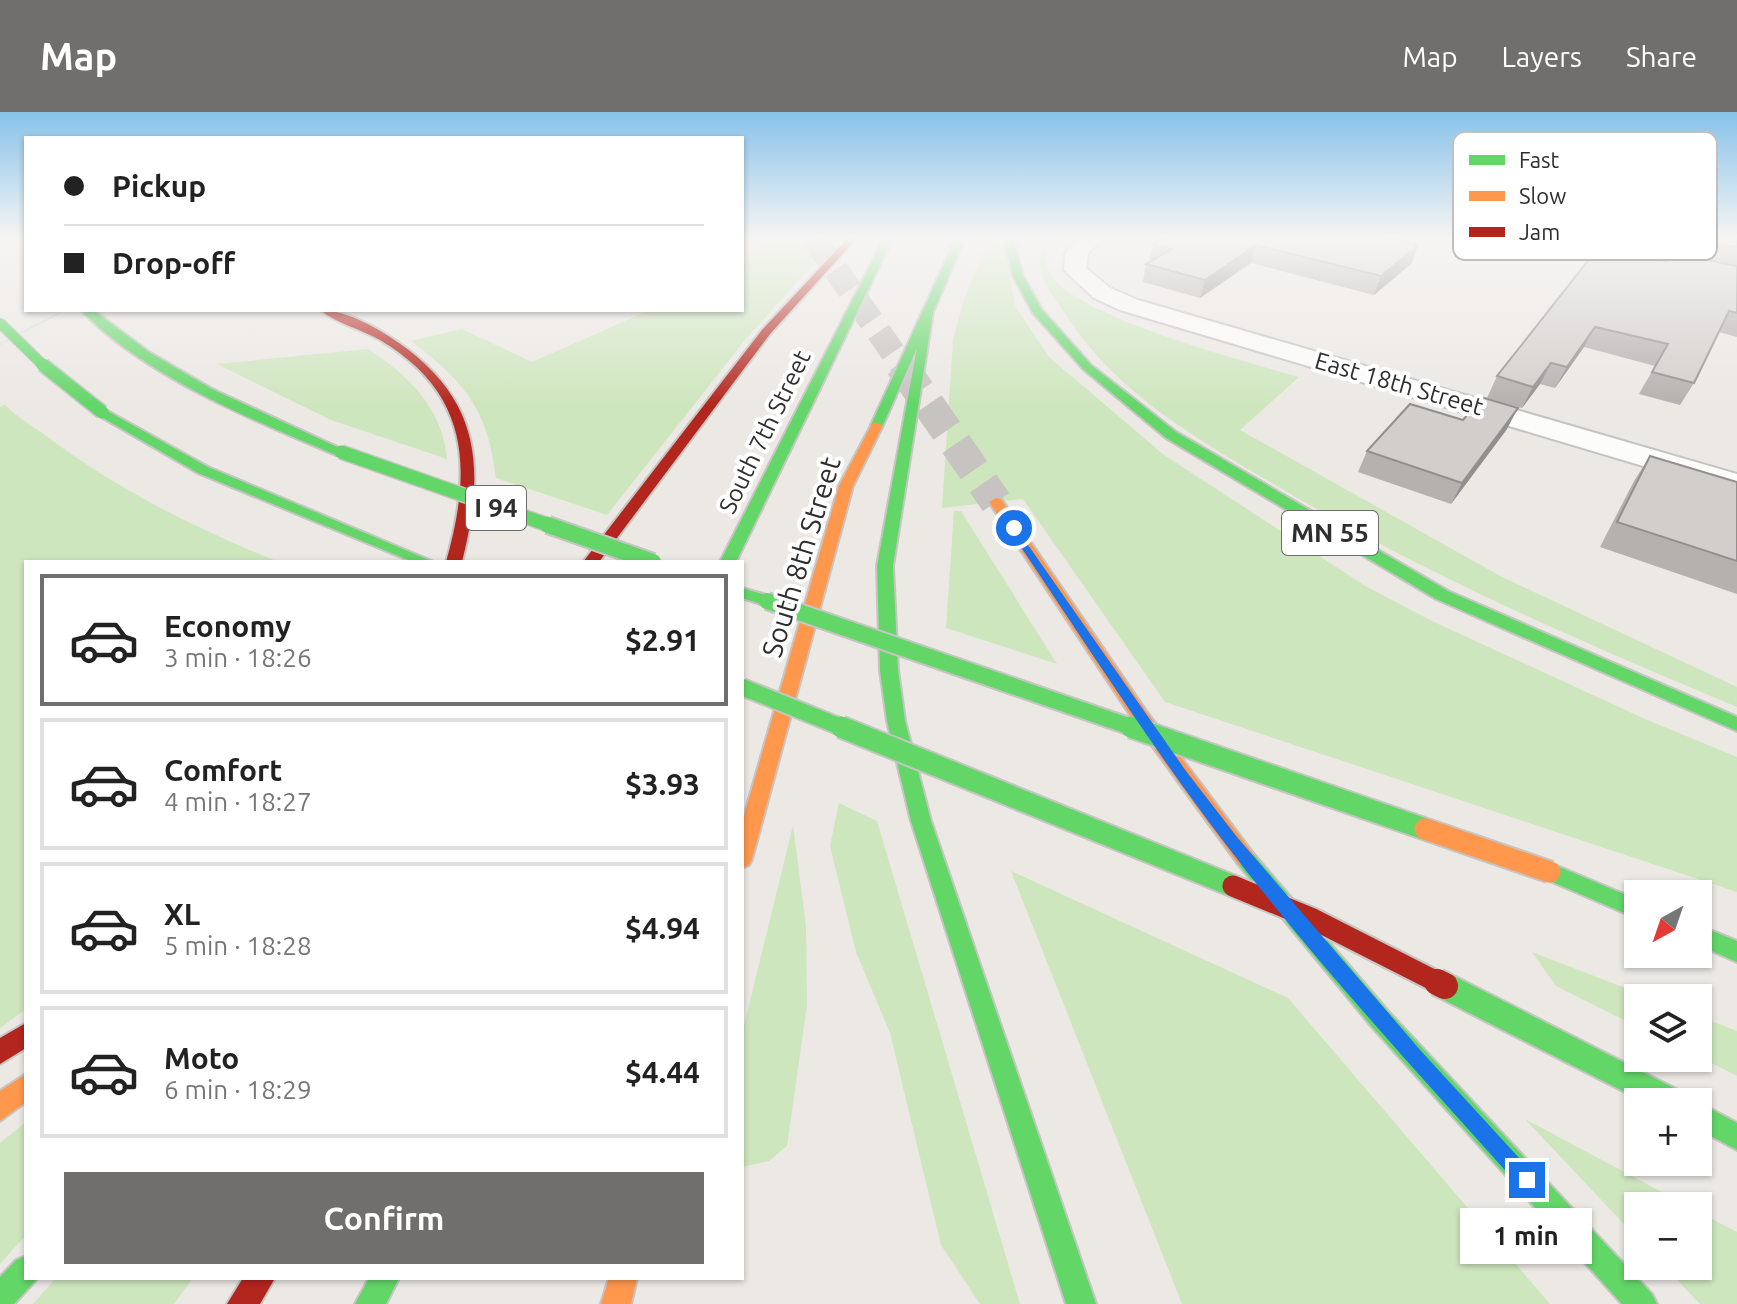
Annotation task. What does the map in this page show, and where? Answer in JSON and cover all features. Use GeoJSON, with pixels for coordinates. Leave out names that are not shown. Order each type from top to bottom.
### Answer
{"type":"FeatureCollection","features":[{"type":"Feature","properties":{"kind":"highway"},"geometry":{"type":"LineString","coordinates":[[593,560],[766,332],[802,294]]}},
{"type":"Feature","properties":{"kind":"highway","name":"South 7th Street"},"geometry":{"type":"LineString","coordinates":[[729,560],[860,294]]}},
{"type":"Feature","properties":{"kind":"highway","name":"South 8th Street"},"geometry":{"type":"LineString","coordinates":[[744,852],[846,486],[937,294]]}},
{"type":"Feature","properties":{"kind":"highway","name":"MN 55"},"geometry":{"type":"LineString","coordinates":[[1028,294],[1037,311],[1087,367],[1171,435],[1281,504],[1442,595],[1737,724]]}},
{"type":"Feature","properties":{"kind":"highway","name":"I 94"},"geometry":{"type":"LineString","coordinates":[[88,312],[132,348],[179,378],[270,424],[647,560]]}},
{"type":"Feature","properties":{"kind":"highway"},"geometry":{"type":"LineString","coordinates":[[329,312],[394,345],[441,386],[469,439],[474,462],[469,516],[455,560]]}},
{"type":"Feature","properties":{"kind":"highway"},"geometry":{"type":"LineString","coordinates":[[929,313],[885,566],[883,607],[889,686],[913,800],[1081,1304]]}},
{"type":"Feature","properties":{"kind":"highway"},"geometry":{"type":"LineString","coordinates":[[0,323],[58,379],[102,412],[203,470],[421,560]]}},
{"type":"Feature","properties":{"kind":"highway"},"geometry":{"type":"LineString","coordinates":[[710,560],[802,407]]}},
{"type":"Feature","properties":{"kind":"highway"},"geometry":{"type":"LineString","coordinates":[[996,502],[1181,775],[1232,842],[1415,1057],[1642,1304]]}},
{"type":"Feature","properties":{"kind":"highway"},"geometry":{"type":"LineString","coordinates":[[744,594],[1624,897]]}},
{"type":"Feature","properties":{"kind":"highway"},"geometry":{"type":"LineString","coordinates":[[744,688],[1313,919],[1645,1088]]}},
{"type":"Feature","properties":{"kind":"highway"},"geometry":{"type":"LineString","coordinates":[[1550,872],[1624,904]]}},
{"type":"Feature","properties":{"kind":"highway"},"geometry":{"type":"LineString","coordinates":[[1712,928],[1737,936]]}},
{"type":"Feature","properties":{"kind":"highway"},"geometry":{"type":"LineString","coordinates":[[1712,941],[1737,952]]}},
{"type":"Feature","properties":{"kind":"highway"},"geometry":{"type":"LineString","coordinates":[[0,1052],[24,1035]]}},
{"type":"Feature","properties":{"kind":"highway"},"geometry":{"type":"LineString","coordinates":[[0,1108],[24,1088]]}},
{"type":"Feature","properties":{"kind":"highway"},"geometry":{"type":"LineString","coordinates":[[1712,1123],[1737,1137]]}},
{"type":"Feature","properties":{"kind":"highway"},"geometry":{"type":"LineString","coordinates":[[0,1298],[24,1272]]}},
{"type":"Feature","properties":{"kind":"highway"},"geometry":{"type":"LineString","coordinates":[[242,1304],[260,1280]]}},
{"type":"Feature","properties":{"kind":"highway"},"geometry":{"type":"LineString","coordinates":[[370,1304],[384,1280]]}},
{"type":"Feature","properties":{"kind":"highway"},"geometry":{"type":"LineString","coordinates":[[616,1304],[622,1280]]}},
{"type":"Feature","properties":{"kind":"street","name":"East 18th Street"},"geometry":{"type":"LineString","coordinates":[[1104,294],[1153,312],[1737,484]]}},
{"type":"Feature","properties":{"kind":"green space"},"geometry":{"type":"Polygon","coordinates":[[[744,294],[786,294],[745,340],[607,515],[496,478],[487,434],[471,399],[446,370],[411,341],[462,329],[532,362],[645,312],[744,312],[744,294]]]}},
{"type":"Feature","properties":{"kind":"green space"},"geometry":{"type":"Polygon","coordinates":[[[966,294],[1013,294],[1015,306],[1049,357],[1164,455],[1367,587],[1434,622],[1645,719],[1737,757],[1737,892],[1712,884],[1712,880],[1701,880],[1165,702],[1023,499],[942,508],[953,340],[966,294]]]}},
{"type":"Feature","properties":{"kind":"green space"},"geometry":{"type":"Polygon","coordinates":[[[1051,294],[1071,294],[1131,324],[1299,377],[1240,430],[1502,577],[1737,687],[1737,707],[1558,630],[1443,576],[1244,467],[1188,432],[1135,393],[1089,347],[1051,294]]]}},
{"type":"Feature","properties":{"kind":"green space"},"geometry":{"type":"Polygon","coordinates":[[[368,349],[410,382],[431,408],[444,440],[447,459],[331,420],[217,364],[368,349]]]}},
{"type":"Feature","properties":{"kind":"green space"},"geometry":{"type":"Polygon","coordinates":[[[5,405],[72,455],[128,490],[187,522],[274,560],[24,560],[24,1010],[0,1028],[0,407],[5,405]]]}},
{"type":"Feature","properties":{"kind":"green space"},"geometry":{"type":"Polygon","coordinates":[[[954,511],[961,511],[1057,664],[946,628],[954,511]]]}},
{"type":"Feature","properties":{"kind":"green space"},"geometry":{"type":"Polygon","coordinates":[[[839,803],[877,821],[1020,1304],[980,1304],[941,1245],[890,1033],[856,952],[830,846],[839,803]]]}},
{"type":"Feature","properties":{"kind":"green space"},"geometry":{"type":"Polygon","coordinates":[[[793,825],[806,926],[807,1005],[787,1146],[769,1161],[744,1167],[744,1026],[793,825]]]}},
{"type":"Feature","properties":{"kind":"green space"},"geometry":{"type":"Polygon","coordinates":[[[1011,871],[1288,998],[1550,1304],[1182,1304],[1011,871]]]}},
{"type":"Feature","properties":{"kind":"green space"},"geometry":{"type":"Polygon","coordinates":[[[1532,952],[1624,988],[1624,1020],[1556,986],[1532,952]]]}},
{"type":"Feature","properties":{"kind":"green space"},"geometry":{"type":"Polygon","coordinates":[[[1712,1021],[1737,1031],[1737,1076],[1712,1063],[1712,1021]]]}},
{"type":"Feature","properties":{"kind":"green space"},"geometry":{"type":"Polygon","coordinates":[[[1525,1119],[1624,1172],[1624,1176],[1632,1176],[1662,1192],[1624,1192],[1624,1224],[1525,1119]]]}},
{"type":"Feature","properties":{"kind":"green space"},"geometry":{"type":"Polygon","coordinates":[[[24,1124],[24,1237],[0,1264],[0,1143],[24,1124]]]}},
{"type":"Feature","properties":{"kind":"green space"},"geometry":{"type":"Polygon","coordinates":[[[1712,1219],[1737,1232],[1737,1304],[1700,1304],[1677,1280],[1712,1280],[1712,1219]]]}},
{"type":"Feature","properties":{"kind":"green space"},"geometry":{"type":"Polygon","coordinates":[[[54,1280],[192,1280],[174,1304],[33,1304],[54,1280]]]}},
{"type":"Feature","properties":{"kind":"building"},"geometry":{"type":"Polygon","coordinates":[[[1562,294],[1737,294],[1737,313],[1729,311],[1694,383],[1652,372],[1668,344],[1595,327],[1567,367],[1551,363],[1533,387],[1497,376],[1562,294]]]}},
{"type":"Feature","properties":{"kind":"building"},"geometry":{"type":"Polygon","coordinates":[[[1481,397],[1518,408],[1462,483],[1367,451],[1410,404],[1463,420],[1481,397]]]}},
{"type":"Feature","properties":{"kind":"building"},"geometry":{"type":"Polygon","coordinates":[[[1650,456],[1737,482],[1737,561],[1617,522],[1650,456]]]}},
{"type":"Feature","properties":{"kind":"tunnel"},"geometry":{"type":"LineString","coordinates":[[852,294],[903,367]]}},
{"type":"Feature","properties":{"kind":"tunnel"},"geometry":{"type":"LineString","coordinates":[[901,365],[996,502]]}},
{"type":"Feature","properties":{"kind":"tram line"},"geometry":{"type":"LineString","coordinates":[[0,344],[61,312]]}},
{"type":"Feature","properties":{"kind":"traffic: fast"},"geometry":{"type":"LineString","coordinates":[[729,560],[861,294]]}},
{"type":"Feature","properties":{"kind":"traffic: fast"},"geometry":{"type":"LineString","coordinates":[[877,425],[936,294]]}},
{"type":"Feature","properties":{"kind":"traffic: fast"},"geometry":{"type":"LineString","coordinates":[[1028,294],[1037,311],[1087,367],[1171,435],[1442,595],[1737,724]]}},
{"type":"Feature","properties":{"kind":"traffic: fast"},"geometry":{"type":"LineString","coordinates":[[89,312],[145,354],[208,392],[341,452]]}},
{"type":"Feature","properties":{"kind":"traffic: fast"},"geometry":{"type":"LineString","coordinates":[[929,313],[885,566],[889,670],[896,721],[921,821],[1081,1304]]}},
{"type":"Feature","properties":{"kind":"traffic: fast"},"geometry":{"type":"LineString","coordinates":[[0,323],[58,379],[102,412]]}},
{"type":"Feature","properties":{"kind":"traffic: fast"},"geometry":{"type":"LineString","coordinates":[[102,412],[203,470],[421,560]]}},
{"type":"Feature","properties":{"kind":"traffic: fast"},"geometry":{"type":"LineString","coordinates":[[341,452],[647,560]]}},
{"type":"Feature","properties":{"kind":"traffic: fast"},"geometry":{"type":"LineString","coordinates":[[744,594],[767,601]]}},
{"type":"Feature","properties":{"kind":"traffic: fast"},"geometry":{"type":"LineString","coordinates":[[767,601],[1425,829]]}},
{"type":"Feature","properties":{"kind":"traffic: fast"},"geometry":{"type":"LineString","coordinates":[[744,688],[1233,886]]}},
{"type":"Feature","properties":{"kind":"traffic: fast"},"geometry":{"type":"LineString","coordinates":[[1245,858],[1380,1019],[1642,1304]]}},
{"type":"Feature","properties":{"kind":"traffic: fast"},"geometry":{"type":"LineString","coordinates":[[1550,872],[1624,904]]}},
{"type":"Feature","properties":{"kind":"traffic: fast"},"geometry":{"type":"LineString","coordinates":[[1712,941],[1737,952]]}},
{"type":"Feature","properties":{"kind":"traffic: fast"},"geometry":{"type":"LineString","coordinates":[[1445,986],[1645,1088]]}},
{"type":"Feature","properties":{"kind":"traffic: fast"},"geometry":{"type":"LineString","coordinates":[[1712,1123],[1737,1137]]}},
{"type":"Feature","properties":{"kind":"traffic: fast"},"geometry":{"type":"LineString","coordinates":[[0,1298],[24,1272]]}},
{"type":"Feature","properties":{"kind":"traffic: fast"},"geometry":{"type":"LineString","coordinates":[[370,1304],[384,1280]]}},
{"type":"Feature","properties":{"kind":"traffic: slow"},"geometry":{"type":"LineString","coordinates":[[744,852],[846,486],[877,425]]}},
{"type":"Feature","properties":{"kind":"traffic: slow"},"geometry":{"type":"LineString","coordinates":[[996,502],[1140,716],[1245,858]]}},
{"type":"Feature","properties":{"kind":"traffic: slow"},"geometry":{"type":"LineString","coordinates":[[1425,829],[1550,872]]}},
{"type":"Feature","properties":{"kind":"traffic: slow"},"geometry":{"type":"LineString","coordinates":[[0,1108],[24,1088]]}},
{"type":"Feature","properties":{"kind":"traffic: slow"},"geometry":{"type":"LineString","coordinates":[[616,1304],[622,1280]]}},
{"type":"Feature","properties":{"kind":"traffic: jam"},"geometry":{"type":"LineString","coordinates":[[593,560],[766,332],[802,294]]}},
{"type":"Feature","properties":{"kind":"traffic: jam"},"geometry":{"type":"LineString","coordinates":[[329,312],[386,339],[416,360],[439,384],[455,409],[465,436],[469,465],[468,496],[455,560]]}},
{"type":"Feature","properties":{"kind":"traffic: jam"},"geometry":{"type":"LineString","coordinates":[[1233,886],[1313,919],[1445,986]]}},
{"type":"Feature","properties":{"kind":"traffic: jam"},"geometry":{"type":"LineString","coordinates":[[0,1052],[24,1035]]}},
{"type":"Feature","properties":{"kind":"traffic: jam"},"geometry":{"type":"LineString","coordinates":[[242,1304],[260,1280]]}},
{"type":"Feature","properties":{"kind":"route"},"geometry":{"type":"LineString","coordinates":[[1014,528],[1181,775],[1232,842],[1415,1057],[1527,1180]]}}]}
